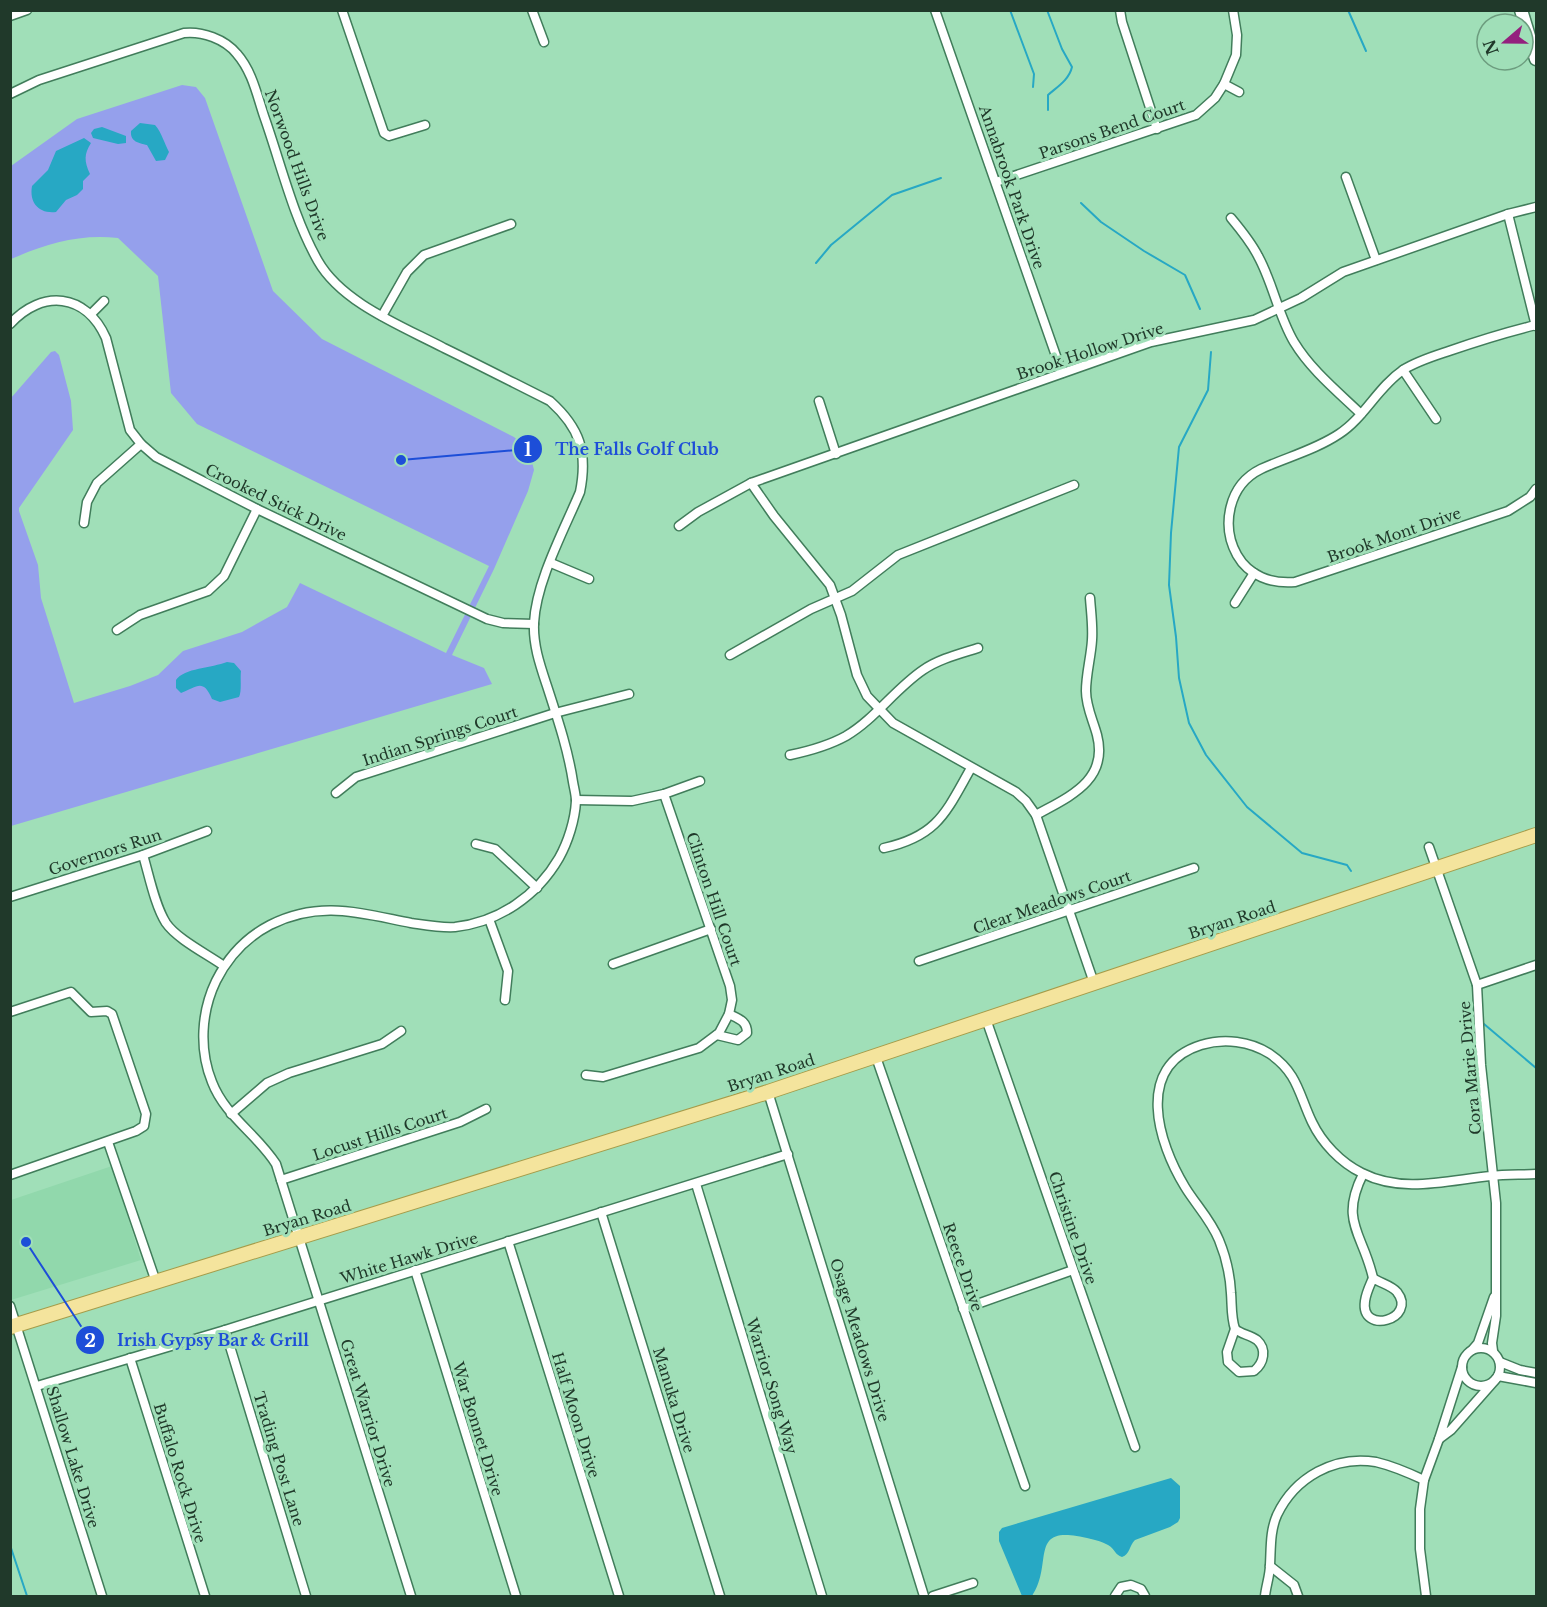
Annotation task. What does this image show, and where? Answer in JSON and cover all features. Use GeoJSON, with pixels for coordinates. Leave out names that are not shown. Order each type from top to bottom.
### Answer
{"type":"FeatureCollection","features":[{"type":"Feature","properties":{"kind":"main road"},"geometry":{"type":"LineString","coordinates":[[1521,10],[1536,59]]}},
{"type":"Feature","properties":{"kind":"main road","name":"Bryan Road"},"geometry":{"type":"LineString","coordinates":[[14,1326],[768,1092],[1536,835]]}},
{"type":"Feature","properties":{"kind":"street"},"geometry":{"type":"LineString","coordinates":[[10,16],[27,10]]}},
{"type":"Feature","properties":{"kind":"street"},"geometry":{"type":"LineString","coordinates":[[342,10],[384,133],[390,136],[398,135],[425,125]]}},
{"type":"Feature","properties":{"kind":"street"},"geometry":{"type":"LineString","coordinates":[[532,10],[543,42]]}},
{"type":"Feature","properties":{"kind":"street","name":"Annabrook Park Drive"},"geometry":{"type":"LineString","coordinates":[[935,10],[1062,373]]}},
{"type":"Feature","properties":{"kind":"street"},"geometry":{"type":"LineString","coordinates":[[1120,10],[1157,129]]}},
{"type":"Feature","properties":{"kind":"street","name":"Parsons Bend Court"},"geometry":{"type":"LineString","coordinates":[[996,182],[1196,115],[1215,98],[1224,84],[1236,55],[1237,35],[1233,10]]}},
{"type":"Feature","properties":{"kind":"street","name":"Norwood Hills Drive"},"geometry":{"type":"LineString","coordinates":[[10,94],[39,80],[173,36],[196,32],[227,45],[236,52],[251,76],[304,234],[318,261],[346,293],[382,316],[550,401],[572,423],[582,454],[584,475],[580,492],[538,595],[534,624],[539,663],[570,763],[576,800],[572,826],[554,864],[537,888],[514,907],[489,919],[456,927],[342,910],[302,912],[286,917],[253,934],[224,966],[208,997],[204,1021],[204,1049],[211,1082],[231,1114],[267,1149],[276,1164],[299,1238]]}},
{"type":"Feature","properties":{"kind":"street"},"geometry":{"type":"LineString","coordinates":[[1224,84],[1239,92]]}},
{"type":"Feature","properties":{"kind":"street"},"geometry":{"type":"LineString","coordinates":[[1346,177],[1376,260]]}},
{"type":"Feature","properties":{"kind":"street","name":"Brook Hollow Drive"},"geometry":{"type":"LineString","coordinates":[[679,526],[698,512],[751,483],[1151,342],[1235,326],[1254,320],[1279,309],[1343,272],[1508,214],[1536,207]]}},
{"type":"Feature","properties":{"kind":"street"},"geometry":{"type":"LineString","coordinates":[[1235,603],[1254,573],[1242,563],[1231,544],[1228,508],[1247,478],[1259,470],[1286,460],[1341,433],[1403,370],[1425,359],[1492,336],[1536,326],[1508,214]]}},
{"type":"Feature","properties":{"kind":"street"},"geometry":{"type":"LineString","coordinates":[[1231,218],[1245,234],[1259,257],[1294,342],[1314,370],[1361,414]]}},
{"type":"Feature","properties":{"kind":"street"},"geometry":{"type":"LineString","coordinates":[[382,316],[407,272],[424,255],[511,224]]}},
{"type":"Feature","properties":{"kind":"street"},"geometry":{"type":"LineString","coordinates":[[10,324],[22,312],[40,303],[61,300],[81,306],[91,314],[104,301]]}},
{"type":"Feature","properties":{"kind":"street","name":"Crooked Stick Drive"},"geometry":{"type":"LineString","coordinates":[[91,314],[100,325],[106,338],[130,430],[156,457],[257,509],[487,618],[502,623],[534,624]]}},
{"type":"Feature","properties":{"kind":"street"},"geometry":{"type":"LineString","coordinates":[[1403,370],[1436,419]]}},
{"type":"Feature","properties":{"kind":"street"},"geometry":{"type":"LineString","coordinates":[[819,401],[836,454]]}},
{"type":"Feature","properties":{"kind":"street"},"geometry":{"type":"LineString","coordinates":[[84,523],[87,502],[97,483],[141,444]]}},
{"type":"Feature","properties":{"kind":"street"},"geometry":{"type":"LineString","coordinates":[[751,483],[774,516],[822,574],[836,598],[857,675],[867,696],[893,723],[1016,792],[1036,815],[1094,983]]}},
{"type":"Feature","properties":{"kind":"street"},"geometry":{"type":"LineString","coordinates":[[730,655],[793,619],[852,591],[898,555],[1074,485]]}},
{"type":"Feature","properties":{"kind":"street","name":"Brook Mont Drive"},"geometry":{"type":"LineString","coordinates":[[1254,573],[1267,580],[1295,582],[1508,511],[1530,497],[1536,489]]}},
{"type":"Feature","properties":{"kind":"street"},"geometry":{"type":"LineString","coordinates":[[117,630],[140,615],[208,591],[217,584],[224,576],[257,509]]}},
{"type":"Feature","properties":{"kind":"street"},"geometry":{"type":"LineString","coordinates":[[551,563],[589,579]]}},
{"type":"Feature","properties":{"kind":"street"},"geometry":{"type":"LineString","coordinates":[[1036,815],[1081,789],[1093,774],[1097,763],[1100,749],[1086,693],[1092,639],[1090,598]]}},
{"type":"Feature","properties":{"kind":"street"},"geometry":{"type":"LineString","coordinates":[[790,755],[828,745],[847,735],[927,668],[945,658],[978,648]]}},
{"type":"Feature","properties":{"kind":"street","name":"Indian Springs Court"},"geometry":{"type":"LineString","coordinates":[[336,793],[357,777],[555,713],[629,694]]}},
{"type":"Feature","properties":{"kind":"street"},"geometry":{"type":"LineString","coordinates":[[884,848],[920,837],[937,823],[971,768]]}},
{"type":"Feature","properties":{"kind":"street"},"geometry":{"type":"LineString","coordinates":[[576,800],[632,801],[664,794],[700,781]]}},
{"type":"Feature","properties":{"kind":"street","name":"Clinton Hill Court"},"geometry":{"type":"LineString","coordinates":[[586,1075],[603,1077],[699,1048],[717,1035],[731,1010],[732,993],[664,794]]}},
{"type":"Feature","properties":{"kind":"street","name":"Governors Run"},"geometry":{"type":"LineString","coordinates":[[10,897],[143,855],[207,831]]}},
{"type":"Feature","properties":{"kind":"street"},"geometry":{"type":"LineString","coordinates":[[476,844],[495,849],[537,888]]}},
{"type":"Feature","properties":{"kind":"street","name":"Cora Marie Drive"},"geometry":{"type":"LineString","coordinates":[[1429,847],[1477,985],[1481,1065],[1493,1175],[1497,1248],[1493,1351]]}},
{"type":"Feature","properties":{"kind":"street"},"geometry":{"type":"LineString","coordinates":[[143,855],[159,908],[166,923],[224,966]]}},
{"type":"Feature","properties":{"kind":"street","name":"Clear Meadows Court"},"geometry":{"type":"LineString","coordinates":[[919,961],[1194,868]]}},
{"type":"Feature","properties":{"kind":"street"},"geometry":{"type":"LineString","coordinates":[[489,919],[508,971],[506,1000]]}},
{"type":"Feature","properties":{"kind":"street"},"geometry":{"type":"LineString","coordinates":[[613,964],[711,929]]}},
{"type":"Feature","properties":{"kind":"street"},"geometry":{"type":"LineString","coordinates":[[1477,985],[1536,965]]}},
{"type":"Feature","properties":{"kind":"street"},"geometry":{"type":"LineString","coordinates":[[10,1012],[71,992],[91,1012],[107,1011],[111,1014],[146,1114],[141,1129],[10,1175]]}},
{"type":"Feature","properties":{"kind":"street"},"geometry":{"type":"LineString","coordinates":[[717,1035],[738,1040],[747,1033],[742,1020],[729,1014]]}},
{"type":"Feature","properties":{"kind":"street","name":"Christine Drive"},"geometry":{"type":"LineString","coordinates":[[986,1019],[1135,1447]]}},
{"type":"Feature","properties":{"kind":"street"},"geometry":{"type":"LineString","coordinates":[[231,1114],[267,1083],[290,1072],[382,1044],[401,1031]]}},
{"type":"Feature","properties":{"kind":"street"},"geometry":{"type":"LineString","coordinates":[[1235,1329],[1255,1339],[1261,1345],[1263,1358],[1254,1371],[1239,1372],[1228,1362],[1227,1352],[1235,1329],[1230,1275],[1224,1253],[1211,1223],[1185,1187],[1161,1128],[1157,1106],[1158,1091],[1166,1070],[1179,1056],[1201,1045],[1224,1042],[1249,1044],[1271,1055],[1294,1078],[1312,1122],[1329,1147],[1363,1174],[1389,1182],[1419,1185],[1493,1175],[1536,1174]]}},
{"type":"Feature","properties":{"kind":"street","name":"Reece Drive"},"geometry":{"type":"LineString","coordinates":[[876,1057],[1025,1486]]}},
{"type":"Feature","properties":{"kind":"street","name":"Osage Meadows Drive"},"geometry":{"type":"LineString","coordinates":[[768,1092],[924,1596]]}},
{"type":"Feature","properties":{"kind":"street","name":"Locust Hills Court"},"geometry":{"type":"LineString","coordinates":[[281,1180],[460,1122],[486,1109]]}},
{"type":"Feature","properties":{"kind":"street"},"geometry":{"type":"LineString","coordinates":[[108,1142],[156,1282]]}},
{"type":"Feature","properties":{"kind":"street","name":"White Hawk Drive"},"geometry":{"type":"LineString","coordinates":[[37,1386],[225,1330],[788,1154]]}},
{"type":"Feature","properties":{"kind":"street"},"geometry":{"type":"LineString","coordinates":[[1363,1174],[1353,1198],[1352,1210],[1353,1220],[1373,1278],[1365,1307],[1370,1317],[1381,1322],[1387,1321],[1397,1315],[1400,1309],[1400,1297],[1392,1288],[1373,1278]]}},
{"type":"Feature","properties":{"kind":"street","name":"Warrior Song Way"},"geometry":{"type":"LineString","coordinates":[[696,1184],[822,1596]]}},
{"type":"Feature","properties":{"kind":"street","name":"Manuka Drive"},"geometry":{"type":"LineString","coordinates":[[601,1212],[720,1596]]}},
{"type":"Feature","properties":{"kind":"street","name":"Great Warrior Drive"},"geometry":{"type":"LineString","coordinates":[[299,1238],[411,1596]]}},
{"type":"Feature","properties":{"kind":"street","name":"Half Moon Drive"},"geometry":{"type":"LineString","coordinates":[[508,1242],[619,1596]]}},
{"type":"Feature","properties":{"kind":"street","name":"War Bonnet Drive"},"geometry":{"type":"LineString","coordinates":[[415,1270],[516,1596]]}},
{"type":"Feature","properties":{"kind":"street"},"geometry":{"type":"LineString","coordinates":[[963,1309],[1073,1270]]}},
{"type":"Feature","properties":{"kind":"street","name":"Cora Marie Drive"},"geometry":{"type":"LineString","coordinates":[[1472,1350],[1478,1343],[1495,1294]]}},
{"type":"Feature","properties":{"kind":"street","name":"Shallow Lake Drive"},"geometry":{"type":"LineString","coordinates":[[10,1306],[14,1326],[37,1386],[102,1596]]}},
{"type":"Feature","properties":{"kind":"street","name":"Trading Post Lane"},"geometry":{"type":"LineString","coordinates":[[225,1330],[306,1596]]}},
{"type":"Feature","properties":{"kind":"street"},"geometry":{"type":"LineString","coordinates":[[1426,1596],[1419,1529],[1424,1480],[1465,1357],[1472,1350],[1481,1347],[1493,1351],[1500,1362],[1497,1378],[1451,1430],[1439,1439]]}},
{"type":"Feature","properties":{"kind":"street","name":"Buffalo Rock Drive"},"geometry":{"type":"LineString","coordinates":[[130,1358],[205,1596]]}},
{"type":"Feature","properties":{"kind":"street"},"geometry":{"type":"LineString","coordinates":[[1500,1362],[1520,1370],[1536,1373]]}},
{"type":"Feature","properties":{"kind":"street"},"geometry":{"type":"LineString","coordinates":[[1462,1367],[1466,1378],[1475,1385],[1486,1385],[1497,1378],[1536,1383]]}},
{"type":"Feature","properties":{"kind":"street"},"geometry":{"type":"LineString","coordinates":[[1265,1596],[1270,1566],[1271,1536],[1277,1515],[1289,1495],[1301,1482],[1315,1473],[1344,1462],[1362,1461],[1389,1466],[1424,1480]]}},
{"type":"Feature","properties":{"kind":"street"},"geometry":{"type":"LineString","coordinates":[[1270,1566],[1294,1585],[1298,1596]]}},
{"type":"Feature","properties":{"kind":"street"},"geometry":{"type":"LineString","coordinates":[[933,1596],[973,1583]]}},
{"type":"Feature","properties":{"kind":"street"},"geometry":{"type":"LineString","coordinates":[[1115,1596],[1121,1587],[1131,1585],[1141,1589],[1145,1596]]}},
{"type":"Feature","properties":{"kind":"shaded area"},"geometry":{"type":"Polygon","coordinates":[[[182,85],[196,87],[205,98],[273,291],[322,339],[514,437],[529,450],[534,470],[528,491],[494,569],[452,655],[484,668],[492,684],[11,826],[11,398],[51,352],[55,351],[59,355],[71,401],[73,430],[19,511],[38,565],[41,598],[74,703],[158,675],[183,651],[242,632],[287,607],[300,583],[446,653],[489,566],[197,424],[171,393],[158,276],[118,238],[89,237],[63,241],[11,259],[11,166],[77,119],[182,85]]]}},
{"type":"Feature","properties":{"kind":"shaded area"},"geometry":{"type":"Polygon","coordinates":[[[140,123],[155,125],[169,152],[165,160],[156,161],[147,145],[132,138],[131,131],[140,123]]]}},
{"type":"Feature","properties":{"kind":"shaded area"},"geometry":{"type":"Polygon","coordinates":[[[102,127],[126,136],[126,143],[118,144],[93,138],[91,133],[94,129],[102,127]]]}},
{"type":"Feature","properties":{"kind":"shaded area"},"geometry":{"type":"Polygon","coordinates":[[[84,138],[91,143],[86,158],[90,174],[83,181],[83,189],[66,200],[56,212],[40,209],[32,198],[32,186],[48,170],[56,151],[84,138]]]}},
{"type":"Feature","properties":{"kind":"shaded area"},"geometry":{"type":"Polygon","coordinates":[[[227,662],[234,663],[241,671],[239,697],[220,702],[212,699],[206,688],[202,686],[181,693],[176,688],[176,680],[185,673],[227,662]]]}},
{"type":"Feature","properties":{"kind":"shaded area"},"geometry":{"type":"Polygon","coordinates":[[[112,1166],[141,1260],[11,1300],[11,1200],[112,1166]]]}},
{"type":"Feature","properties":{"kind":"shaded area"},"geometry":{"type":"Polygon","coordinates":[[[1171,1478],[1180,1486],[1178,1522],[1135,1540],[1127,1554],[1122,1557],[1099,1541],[1070,1535],[1057,1536],[1049,1541],[1045,1548],[1042,1570],[1032,1596],[1022,1596],[999,1541],[999,1532],[1002,1528],[1171,1478]]]}},
{"type":"Feature","properties":{"kind":"waterway"},"geometry":{"type":"LineString","coordinates":[[1010,10],[1034,74],[1033,87]]}},
{"type":"Feature","properties":{"kind":"waterway"},"geometry":{"type":"LineString","coordinates":[[1047,10],[1062,49],[1072,67],[1065,79],[1048,95],[1048,110]]}},
{"type":"Feature","properties":{"kind":"waterway"},"geometry":{"type":"LineString","coordinates":[[1348,10],[1366,51]]}},
{"type":"Feature","properties":{"kind":"waterway"},"geometry":{"type":"LineString","coordinates":[[816,263],[831,245],[892,195],[941,178]]}},
{"type":"Feature","properties":{"kind":"waterway"},"geometry":{"type":"LineString","coordinates":[[1081,203],[1101,222],[1185,275],[1200,309]]}},
{"type":"Feature","properties":{"kind":"waterway"},"geometry":{"type":"LineString","coordinates":[[1211,352],[1208,390],[1179,447],[1171,533],[1169,585],[1179,678],[1189,723],[1206,755],[1247,807],[1302,853],[1347,865],[1351,871]]}},
{"type":"Feature","properties":{"kind":"waterway"},"geometry":{"type":"LineString","coordinates":[[1484,1024],[1536,1068]]}},
{"type":"Feature","properties":{"kind":"waterway"},"geometry":{"type":"LineString","coordinates":[[10,1545],[27,1596]]}},
{"type":"Feature","properties":{"kind":"place","name":"The Falls Golf Club"},"geometry":{"type":"Point","coordinates":[401,460]}},
{"type":"Feature","properties":{"kind":"place","name":"Irish Gypsy Bar & Grill"},"geometry":{"type":"Point","coordinates":[26,1242]}}]}
